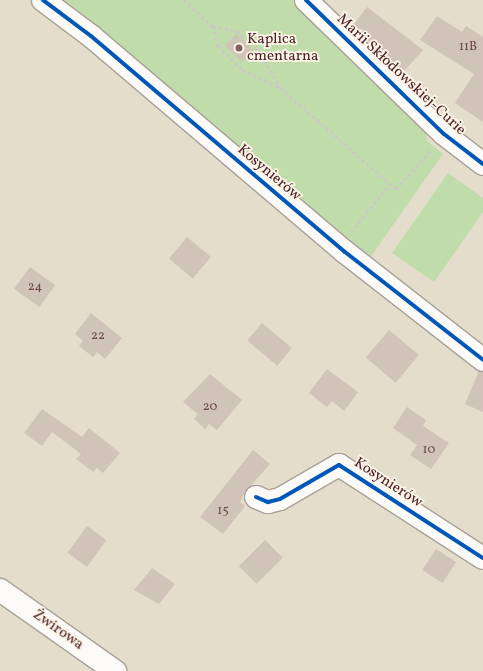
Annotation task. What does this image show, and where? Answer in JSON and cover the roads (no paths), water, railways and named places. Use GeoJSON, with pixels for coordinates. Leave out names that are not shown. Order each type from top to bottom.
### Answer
{"type":"FeatureCollection","features":[{"type":"Feature","properties":{"kind":"street","name":"Kosynierów"},"geometry":{"type":"LineString","coordinates":[[43,0],[90,36],[334,242],[483,360]]}},
{"type":"Feature","properties":{"kind":"street","name":"Marii Skłodowskiej-Curie"},"geometry":{"type":"LineString","coordinates":[[306,0],[444,134],[483,164]]}},
{"type":"Feature","properties":{"kind":"street","name":"Kosynierów"},"geometry":{"type":"LineString","coordinates":[[256,497],[268,502],[280,499],[339,465],[483,558]]}},
{"type":"Feature","properties":{"kind":"street","name":"Żwirowa"},"geometry":{"type":"LineString","coordinates":[[0,590],[115,671]]}},
{"type":"Feature","properties":{"kind":"place","name":"Kaplica cmentarna"},"geometry":{"type":"Point","coordinates":[239,48]}}]}
